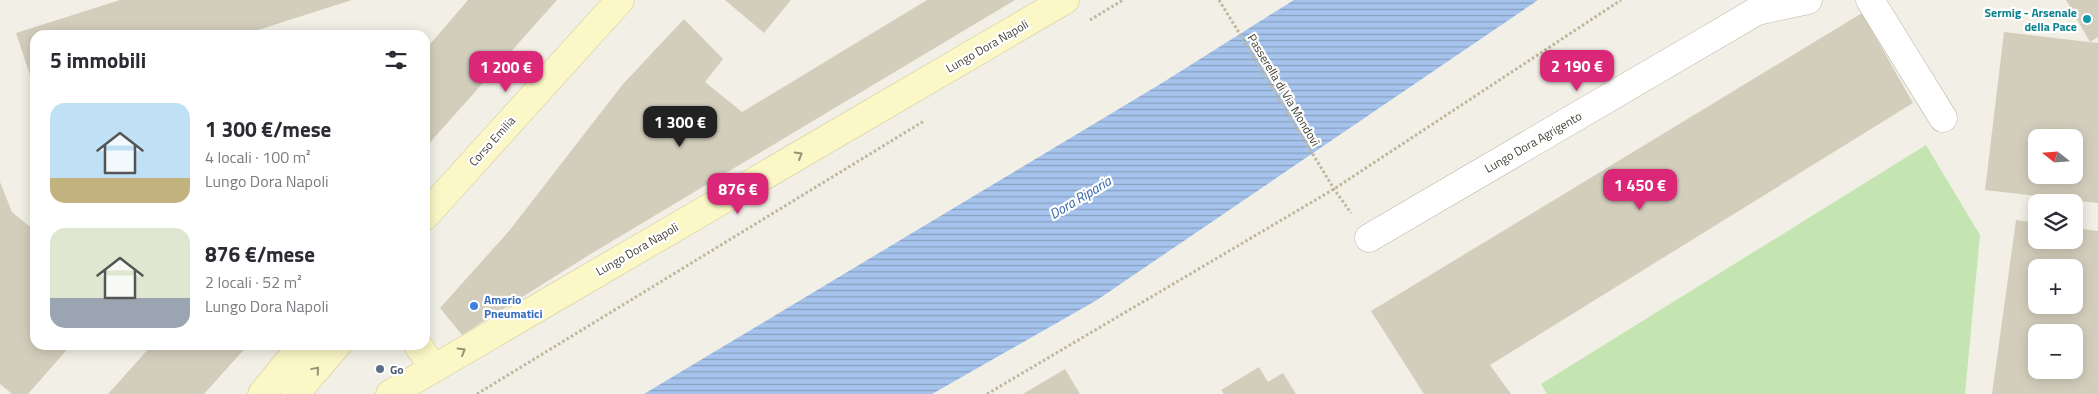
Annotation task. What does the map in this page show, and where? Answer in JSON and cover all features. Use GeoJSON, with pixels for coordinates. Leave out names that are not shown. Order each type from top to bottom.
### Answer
{"type":"FeatureCollection","features":[{"type":"Feature","properties":{"kind":"street","name":"Corso Emilia"},"geometry":{"type":"LineString","coordinates":[[430,210],[620,0]]}},
{"type":"Feature","properties":{"kind":"street","name":"Lungo Dora Napoli"},"geometry":{"type":"LineString","coordinates":[[390,394],[1065,0]]}},
{"type":"Feature","properties":{"kind":"street","name":"Lungo Dora Agrigento"},"geometry":{"type":"LineString","coordinates":[[1369,238],[1757,11],[1808,0]]}},
{"type":"Feature","properties":{"kind":"street"},"geometry":{"type":"LineString","coordinates":[[1870,0],[1943,118]]}},
{"type":"Feature","properties":{"kind":"street"},"geometry":{"type":"LineString","coordinates":[[262,394],[298,350]]}},
{"type":"Feature","properties":{"kind":"street"},"geometry":{"type":"LineString","coordinates":[[296,394],[333,350]]}},
{"type":"Feature","properties":{"kind":"street"},"geometry":{"type":"LineString","coordinates":[[421,350],[433,368]]}},
{"type":"Feature","properties":{"kind":"path"},"geometry":{"type":"LineString","coordinates":[[1089,21],[1123,0]]}},
{"type":"Feature","properties":{"kind":"path","name":"Passerella di Via Mondovì"},"geometry":{"type":"LineString","coordinates":[[1219,0],[1334,190]]}},
{"type":"Feature","properties":{"kind":"path"},"geometry":{"type":"LineString","coordinates":[[987,394],[1334,190],[1621,0]]}},
{"type":"Feature","properties":{"kind":"path"},"geometry":{"type":"LineString","coordinates":[[477,394],[928,119]]}},
{"type":"Feature","properties":{"kind":"green space"},"geometry":{"type":"Polygon","coordinates":[[[1926,145],[1980,235],[1965,394],[1547,394],[1541,384],[1926,145]]]}},
{"type":"Feature","properties":{"kind":"water","name":"Dora Riparia"},"geometry":{"type":"Polygon","coordinates":[[[1294,0],[1538,0],[1097,300],[932,394],[644,394],[1162,83],[1294,0]]]}},
{"type":"Feature","properties":{"kind":"building"},"geometry":{"type":"Polygon","coordinates":[[[120,0],[352,0],[258,30],[30,30],[30,75],[16,33],[120,0]]]}},
{"type":"Feature","properties":{"kind":"building"},"geometry":{"type":"Polygon","coordinates":[[[468,0],[557,0],[430,142],[430,44],[468,0]]]}},
{"type":"Feature","properties":{"kind":"building"},"geometry":{"type":"Polygon","coordinates":[[[725,0],[791,0],[764,33],[725,0]]]}},
{"type":"Feature","properties":{"kind":"building"},"geometry":{"type":"Polygon","coordinates":[[[927,0],[1015,0],[589,255],[462,335],[440,308],[509,231],[623,84],[684,19],[723,59],[705,82],[742,112],[927,0]]]}},
{"type":"Feature","properties":{"kind":"building","name":"Sermig - Arsenale della Pace"},"geometry":{"type":"Polygon","coordinates":[[[2066,0],[2098,0],[2098,37],[2090,42],[2066,0]]]}},
{"type":"Feature","properties":{"kind":"building"},"geometry":{"type":"Polygon","coordinates":[[[1862,13],[1913,103],[1490,365],[1511,394],[1424,394],[1371,311],[1862,13]]]}},
{"type":"Feature","properties":{"kind":"building"},"geometry":{"type":"Polygon","coordinates":[[[2004,32],[2098,43],[2098,203],[2083,201],[2083,194],[2028,195],[1985,190],[2004,32]]]}},
{"type":"Feature","properties":{"kind":"building"},"geometry":{"type":"Polygon","coordinates":[[[0,182],[12,212],[30,227],[30,350],[67,350],[28,394],[12,394],[0,384],[0,182]]]}},
{"type":"Feature","properties":{"kind":"building"},"geometry":{"type":"Polygon","coordinates":[[[2016,220],[2028,222],[2028,249],[2083,249],[2083,229],[2098,231],[2098,394],[1992,394],[2016,220]]]}},
{"type":"Feature","properties":{"kind":"building"},"geometry":{"type":"Polygon","coordinates":[[[148,350],[244,350],[204,394],[108,394],[148,350]]]}},
{"type":"Feature","properties":{"kind":"building"},"geometry":{"type":"Polygon","coordinates":[[[1259,367],[1268,382],[1283,373],[1296,394],[1224,394],[1221,390],[1259,367]]]}},
{"type":"Feature","properties":{"kind":"building"},"geometry":{"type":"Polygon","coordinates":[[[1065,369],[1080,394],[1023,394],[1065,369]]]}},
{"type":"Feature","properties":{"kind":"place","name":"Sermig - Arsenale della Pace"},"geometry":{"type":"Point","coordinates":[2087,19]}},
{"type":"Feature","properties":{"kind":"place","name":"Amerio Pneumatici"},"geometry":{"type":"Point","coordinates":[474,306]}},
{"type":"Feature","properties":{"kind":"place","name":"Go"},"geometry":{"type":"Point","coordinates":[380,369]}}]}
